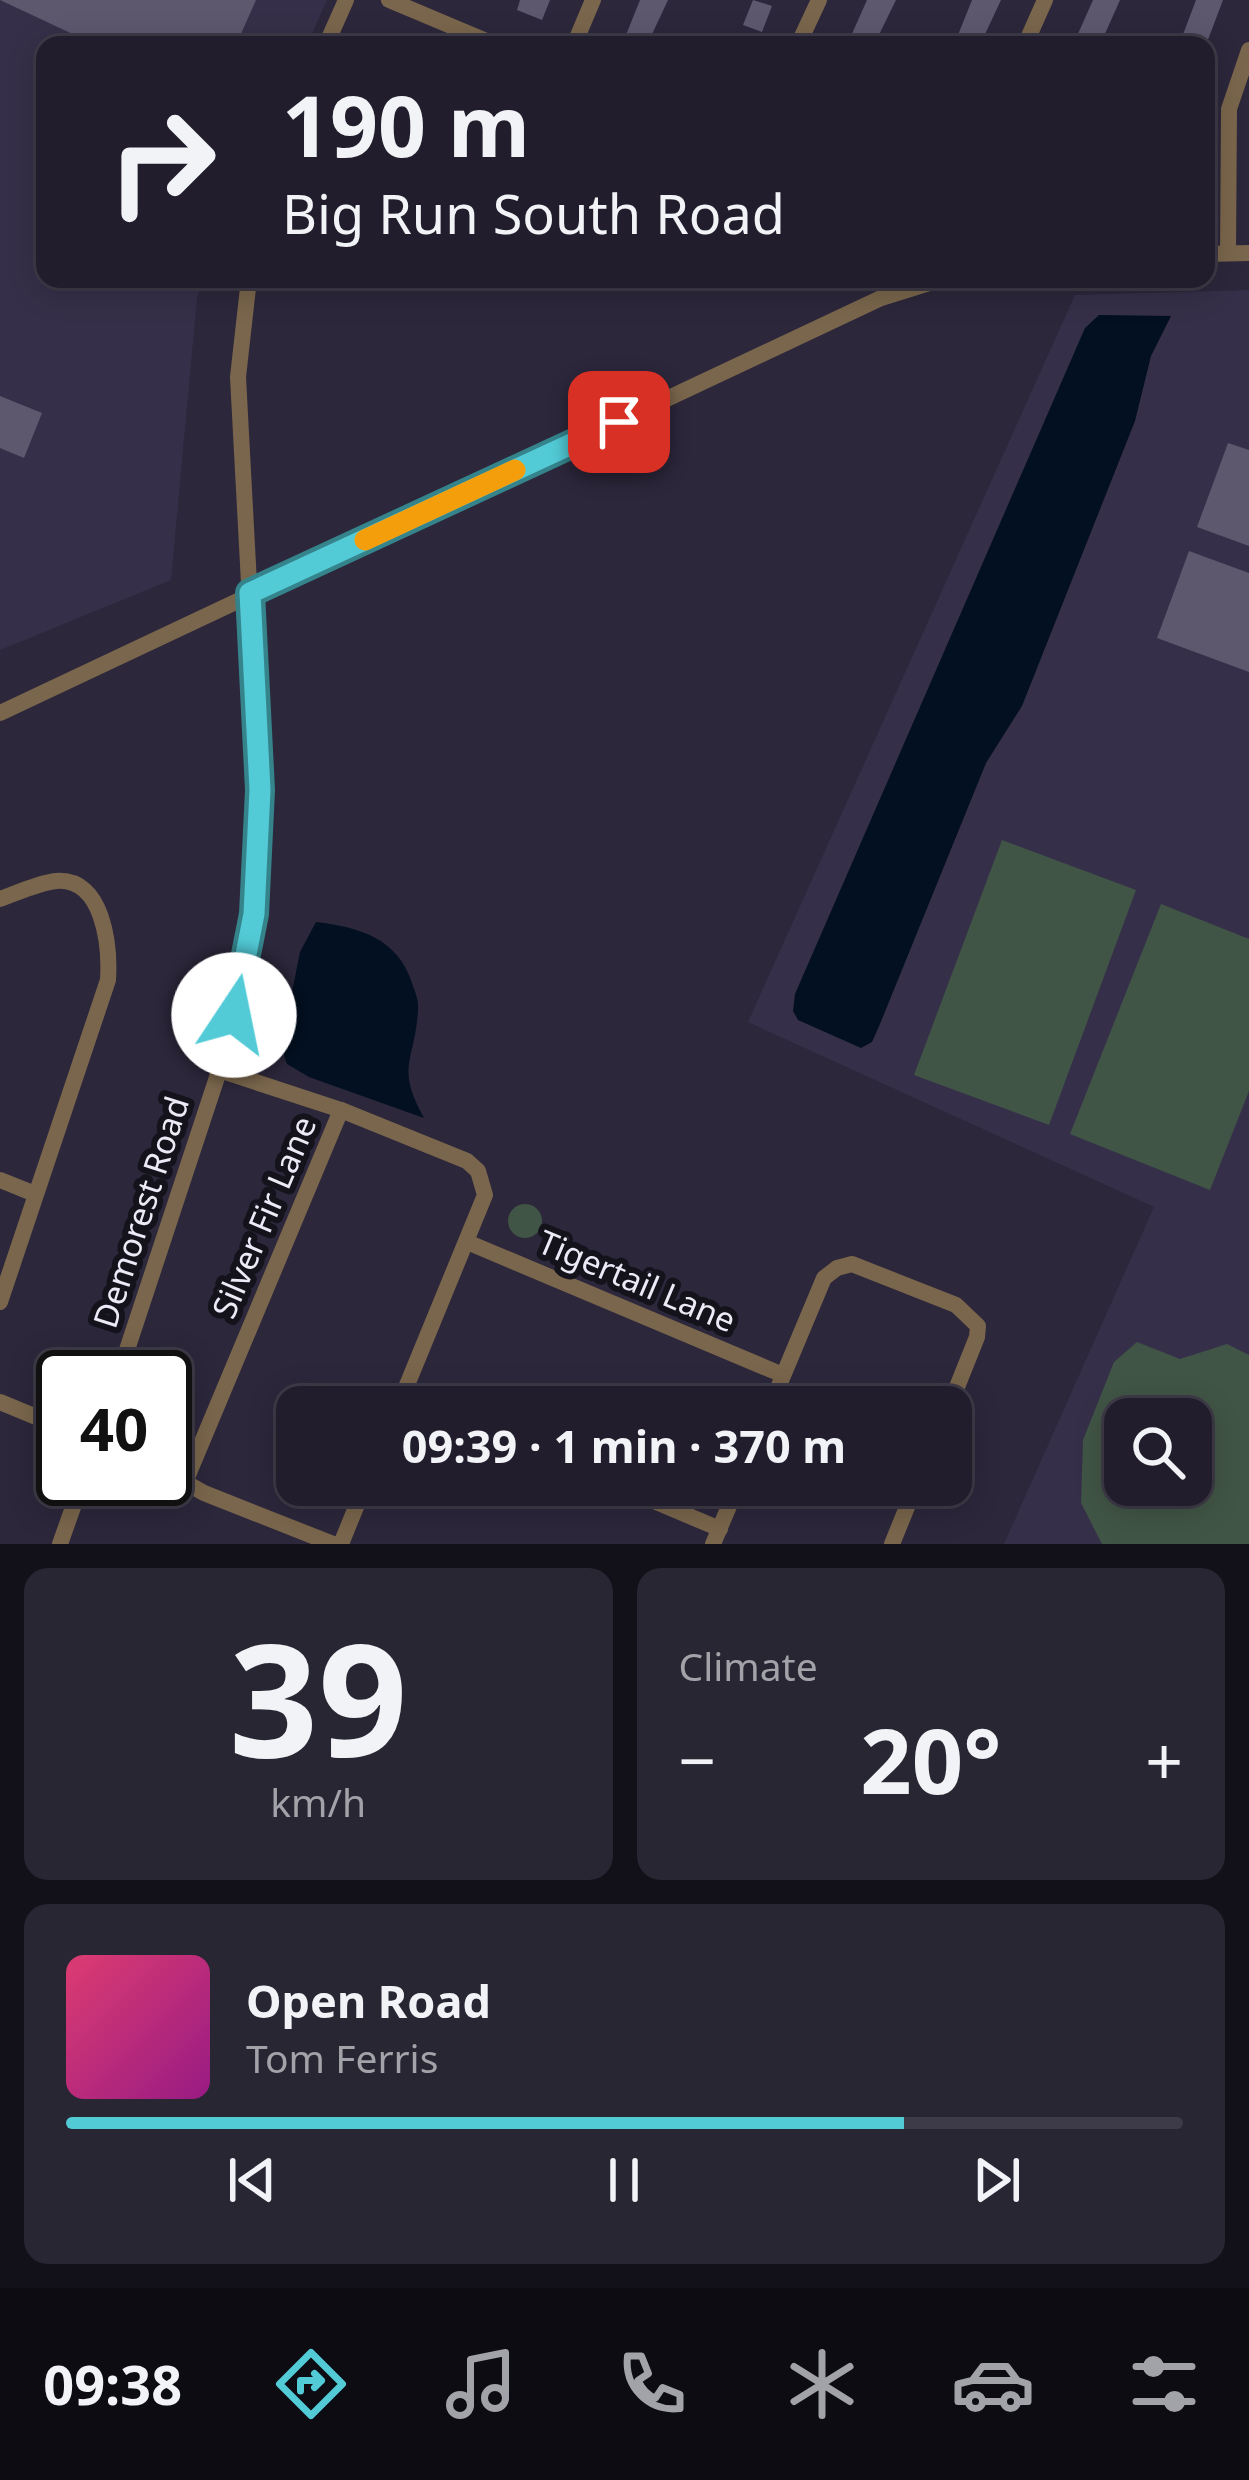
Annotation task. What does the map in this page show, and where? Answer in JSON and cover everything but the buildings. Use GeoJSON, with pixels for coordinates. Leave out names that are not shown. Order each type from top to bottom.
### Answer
{"type":"FeatureCollection","features":[{"type":"Feature","properties":{"kind":"street"},"geometry":{"type":"LineString","coordinates":[[330,36],[346,0]]}},
{"type":"Feature","properties":{"kind":"street"},"geometry":{"type":"LineString","coordinates":[[388,0],[474,36]]}},
{"type":"Feature","properties":{"kind":"street"},"geometry":{"type":"LineString","coordinates":[[578,36],[593,0]]}},
{"type":"Feature","properties":{"kind":"street"},"geometry":{"type":"LineString","coordinates":[[802,36],[819,0]]}},
{"type":"Feature","properties":{"kind":"street"},"geometry":{"type":"LineString","coordinates":[[1029,36],[1045,0]]}},
{"type":"Feature","properties":{"kind":"street"},"geometry":{"type":"LineString","coordinates":[[1228,253],[1229,109],[1249,50]]}},
{"type":"Feature","properties":{"kind":"street"},"geometry":{"type":"LineString","coordinates":[[1215,254],[1249,253]]}},
{"type":"Feature","properties":{"kind":"street","name":"Demorest Road"},"geometry":{"type":"LineString","coordinates":[[127,1350],[219,1070],[254,914],[260,790],[238,377],[248,288]]}},
{"type":"Feature","properties":{"kind":"street"},"geometry":{"type":"LineString","coordinates":[[0,713],[881,298],[913,288]]}},
{"type":"Feature","properties":{"kind":"street"},"geometry":{"type":"LineString","coordinates":[[0,899],[57,881],[88,893],[106,936],[108,980],[0,1302]]}},
{"type":"Feature","properties":{"kind":"street"},"geometry":{"type":"LineString","coordinates":[[219,1070],[341,1110],[466,1161],[478,1171],[485,1195],[406,1386]]}},
{"type":"Feature","properties":{"kind":"street","name":"Silver Fir Lane"},"geometry":{"type":"LineString","coordinates":[[192,1468],[341,1110]]}},
{"type":"Feature","properties":{"kind":"street"},"geometry":{"type":"LineString","coordinates":[[0,1180],[35,1194]]}},
{"type":"Feature","properties":{"kind":"street","name":"Tigertail Lane"},"geometry":{"type":"LineString","coordinates":[[467,1242],[783,1375]]}},
{"type":"Feature","properties":{"kind":"street"},"geometry":{"type":"LineString","coordinates":[[779,1386],[824,1278],[852,1264],[956,1305],[970,1315],[978,1326],[977,1337],[957,1386]]}},
{"type":"Feature","properties":{"kind":"street"},"geometry":{"type":"LineString","coordinates":[[0,1402],[36,1417]]}},
{"type":"Feature","properties":{"kind":"street"},"geometry":{"type":"LineString","coordinates":[[192,1484],[337,1544],[355,1506]]}},
{"type":"Feature","properties":{"kind":"street"},"geometry":{"type":"LineString","coordinates":[[60,1544],[73,1506]]}},
{"type":"Feature","properties":{"kind":"street"},"geometry":{"type":"LineString","coordinates":[[657,1506],[717,1537],[730,1506]]}},
{"type":"Feature","properties":{"kind":"street"},"geometry":{"type":"LineString","coordinates":[[892,1544],[907,1506]]}},
{"type":"Feature","properties":{"kind":"shaded area"},"geometry":{"type":"Polygon","coordinates":[[[0,0],[327,0],[311,36],[36,36],[36,288],[201,288],[171,580],[0,650],[0,0]]]}},
{"type":"Feature","properties":{"kind":"shaded area"},"geometry":{"type":"Polygon","coordinates":[[[1249,290],[1249,1544],[1004,1544],[1154,1207],[748,1022],[1075,295],[1249,290]]]}},
{"type":"Feature","properties":{"kind":"green space"},"geometry":{"type":"Polygon","coordinates":[[[1002,840],[1136,890],[1049,1125],[914,1075],[1002,840]]]}},
{"type":"Feature","properties":{"kind":"green space"},"geometry":{"type":"Polygon","coordinates":[[[1161,904],[1249,939],[1249,1091],[1210,1190],[1070,1134],[1161,904]]]}},
{"type":"Feature","properties":{"kind":"green space"},"geometry":{"type":"Polygon","coordinates":[[[525,1204],[537,1209],[542,1221],[537,1233],[525,1238],[513,1233],[508,1221],[513,1209],[525,1204]]]}},
{"type":"Feature","properties":{"kind":"green space"},"geometry":{"type":"Polygon","coordinates":[[[1137,1342],[1180,1359],[1227,1344],[1249,1355],[1249,1544],[1102,1544],[1081,1503],[1083,1440],[1114,1362],[1137,1342]]]}},
{"type":"Feature","properties":{"kind":"water"},"geometry":{"type":"Polygon","coordinates":[[[1099,315],[1171,316],[1151,356],[1135,421],[1022,706],[986,763],[880,1024],[872,1042],[861,1048],[798,1020],[793,1011],[795,994],[1085,328],[1099,315]]]}},
{"type":"Feature","properties":{"kind":"water"},"geometry":{"type":"Polygon","coordinates":[[[316,922],[374,937],[406,968],[418,1007],[410,1086],[424,1118],[309,1077],[287,1064],[281,1047],[300,952],[316,922]]]}},
{"type":"Feature","properties":{"kind":"slow traffic"},"geometry":{"type":"LineString","coordinates":[[365,540],[515,470]]}},
{"type":"Feature","properties":{"kind":"route"},"geometry":{"type":"LineString","coordinates":[[234,1015],[254,914],[260,790],[250,593],[619,422]]}}]}
